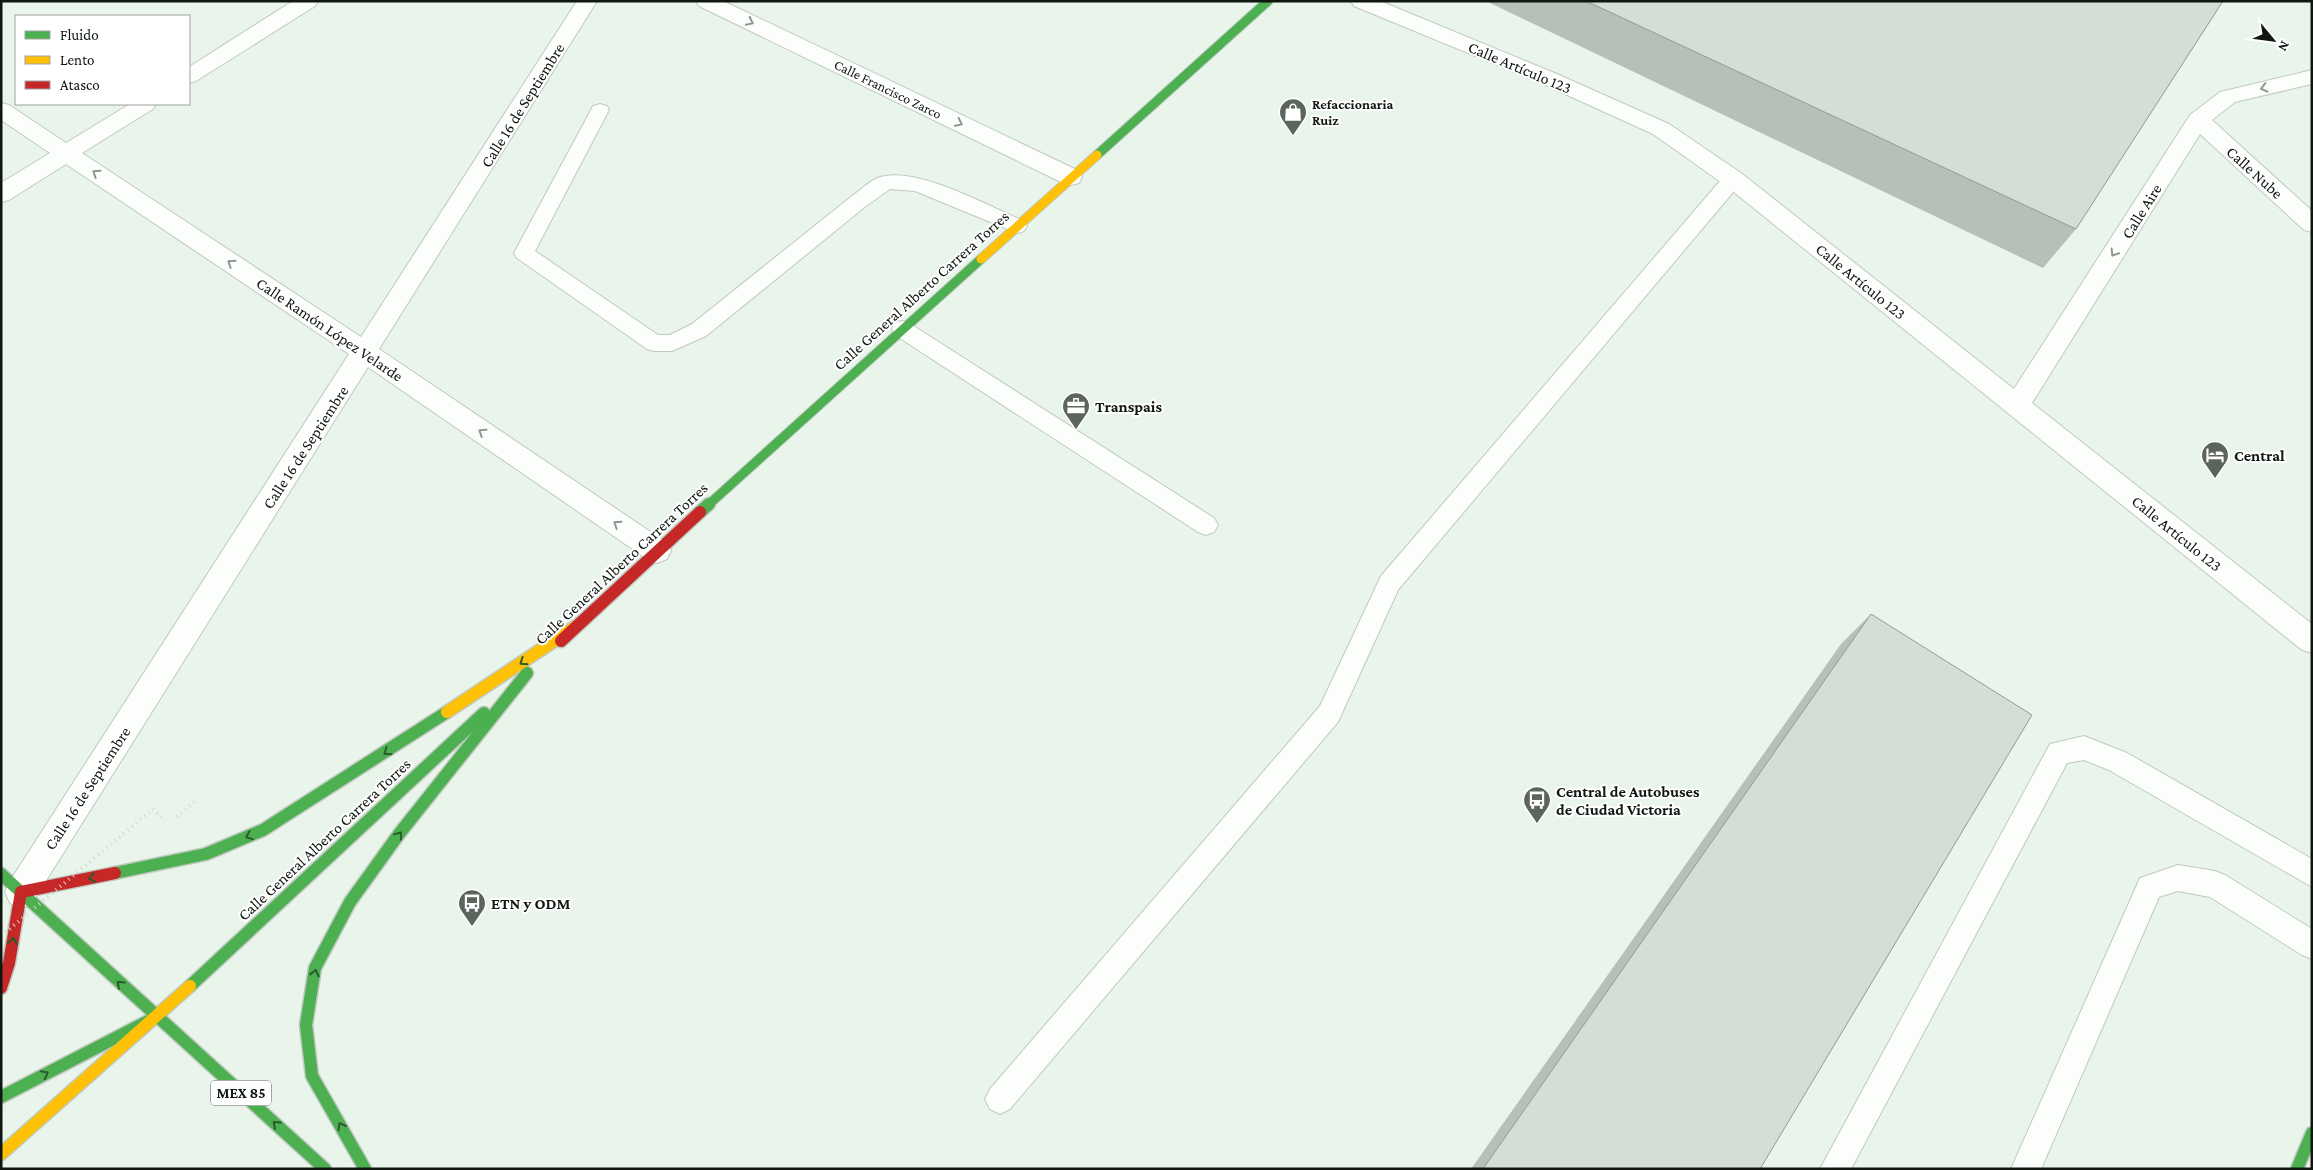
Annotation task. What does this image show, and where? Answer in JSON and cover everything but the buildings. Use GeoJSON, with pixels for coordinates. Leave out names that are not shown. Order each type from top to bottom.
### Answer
{"type":"FeatureCollection","features":[{"type":"Feature","properties":{"kind":"main road","name":"Calle General Alberto Carrera Torres"},"geometry":{"type":"LineString","coordinates":[[1,1154],[156,1017],[657,551],[1268,1]]}},
{"type":"Feature","properties":{"kind":"main road"},"geometry":{"type":"LineString","coordinates":[[1,988],[9,963],[21,892],[206,854],[263,830],[350,776],[578,625]]}},
{"type":"Feature","properties":{"kind":"main road"},"geometry":{"type":"LineString","coordinates":[[365,1169],[312,1076],[306,1026],[315,968],[350,902],[398,834],[527,673]]}},
{"type":"Feature","properties":{"kind":"main road","name":"MEX 85"},"geometry":{"type":"LineString","coordinates":[[1,874],[325,1169]]}},
{"type":"Feature","properties":{"kind":"main road"},"geometry":{"type":"LineString","coordinates":[[1,1097],[156,1017]]}},
{"type":"Feature","properties":{"kind":"main road"},"geometry":{"type":"LineString","coordinates":[[2298,1169],[2312,1133]]}},
{"type":"Feature","properties":{"kind":"street"},"geometry":{"type":"LineString","coordinates":[[190,75],[308,1]]}},
{"type":"Feature","properties":{"kind":"street","name":"Calle 16 de Septiembre"},"geometry":{"type":"LineString","coordinates":[[21,892],[587,1]]}},
{"type":"Feature","properties":{"kind":"street","name":"Calle Francisco Zarco"},"geometry":{"type":"LineString","coordinates":[[706,1],[1071,177]]}},
{"type":"Feature","properties":{"kind":"street","name":"Calle Artículo 123"},"geometry":{"type":"LineString","coordinates":[[1361,1],[1550,78],[1661,129],[1733,179],[2312,641]]}},
{"type":"Feature","properties":{"kind":"street","name":"Calle Aire"},"geometry":{"type":"LineString","coordinates":[[2017,406],[2198,120],[2228,97],[2312,77]]}},
{"type":"Feature","properties":{"kind":"street"},"geometry":{"type":"LineString","coordinates":[[1,194],[142,105]]}},
{"type":"Feature","properties":{"kind":"street","name":"Calle Ramón López Velarde"},"geometry":{"type":"LineString","coordinates":[[1,110],[365,352],[657,551]]}},
{"type":"Feature","properties":{"kind":"street","name":"Calle Nube"},"geometry":{"type":"LineString","coordinates":[[2198,120],[2312,224]]}},
{"type":"Feature","properties":{"kind":"lane"},"geometry":{"type":"LineString","coordinates":[[600,110],[524,253],[654,343],[672,343],[699,330],[886,182],[918,184],[1017,226]]}},
{"type":"Feature","properties":{"kind":"lane"},"geometry":{"type":"LineString","coordinates":[[1000,1100],[1329,714],[1389,584],[1733,179]]}},
{"type":"Feature","properties":{"kind":"lane"},"geometry":{"type":"LineString","coordinates":[[902,329],[1003,396],[1206,525]]}},
{"type":"Feature","properties":{"kind":"lane"},"geometry":{"type":"LineString","coordinates":[[1835,1169],[2059,752],[2084,748],[2118,761],[2312,874]]}},
{"type":"Feature","properties":{"kind":"lane"},"geometry":{"type":"LineString","coordinates":[[2026,1169],[2150,887],[2178,878],[2215,884],[2312,945]]}},
{"type":"Feature","properties":{"kind":"path"},"geometry":{"type":"LineString","coordinates":[[176,819],[196,801]]}},
{"type":"Feature","properties":{"kind":"path"},"geometry":{"type":"LineString","coordinates":[[1,936],[153,809],[169,825]]}},
{"type":"Feature","properties":{"kind":"traffic: fast"},"geometry":{"type":"LineString","coordinates":[[1097,155],[1268,1]]}},
{"type":"Feature","properties":{"kind":"traffic: fast"},"geometry":{"type":"LineString","coordinates":[[700,512],[981,259]]}},
{"type":"Feature","properties":{"kind":"traffic: fast"},"geometry":{"type":"LineString","coordinates":[[365,1169],[312,1076],[306,1025],[315,968],[350,902],[399,834],[527,673]]}},
{"type":"Feature","properties":{"kind":"traffic: fast"},"geometry":{"type":"LineString","coordinates":[[115,873],[206,854],[263,830],[447,712]]}},
{"type":"Feature","properties":{"kind":"traffic: fast"},"geometry":{"type":"LineString","coordinates":[[190,986],[484,713]]}},
{"type":"Feature","properties":{"kind":"traffic: fast"},"geometry":{"type":"LineString","coordinates":[[1,874],[325,1169]]}},
{"type":"Feature","properties":{"kind":"traffic: fast"},"geometry":{"type":"LineString","coordinates":[[1,1097],[156,1017]]}},
{"type":"Feature","properties":{"kind":"traffic: fast"},"geometry":{"type":"LineString","coordinates":[[2297,1169],[2312,1133]]}},
{"type":"Feature","properties":{"kind":"traffic: slow"},"geometry":{"type":"LineString","coordinates":[[981,259],[1097,155]]}},
{"type":"Feature","properties":{"kind":"traffic: slow"},"geometry":{"type":"LineString","coordinates":[[447,712],[578,625]]}},
{"type":"Feature","properties":{"kind":"traffic: slow"},"geometry":{"type":"LineString","coordinates":[[1,1154],[190,986]]}},
{"type":"Feature","properties":{"kind":"traffic: jam"},"geometry":{"type":"LineString","coordinates":[[561,641],[700,512]]}},
{"type":"Feature","properties":{"kind":"traffic: jam"},"geometry":{"type":"LineString","coordinates":[[1,988],[9,963],[21,892],[115,873]]}},
{"type":"Feature","properties":{"kind":"place","name":"Refaccionaria Ruiz"},"geometry":{"type":"Point","coordinates":[1293,136]}},
{"type":"Feature","properties":{"kind":"place","name":"Transpais"},"geometry":{"type":"Point","coordinates":[1076,430]}},
{"type":"Feature","properties":{"kind":"place","name":"Central"},"geometry":{"type":"Point","coordinates":[2215,479]}},
{"type":"Feature","properties":{"kind":"place","name":"Central de Autobuses de Ciudad Victoria"},"geometry":{"type":"Point","coordinates":[1537,824]}},
{"type":"Feature","properties":{"kind":"place","name":"ETN y ODM"},"geometry":{"type":"Point","coordinates":[472,927]}}]}
